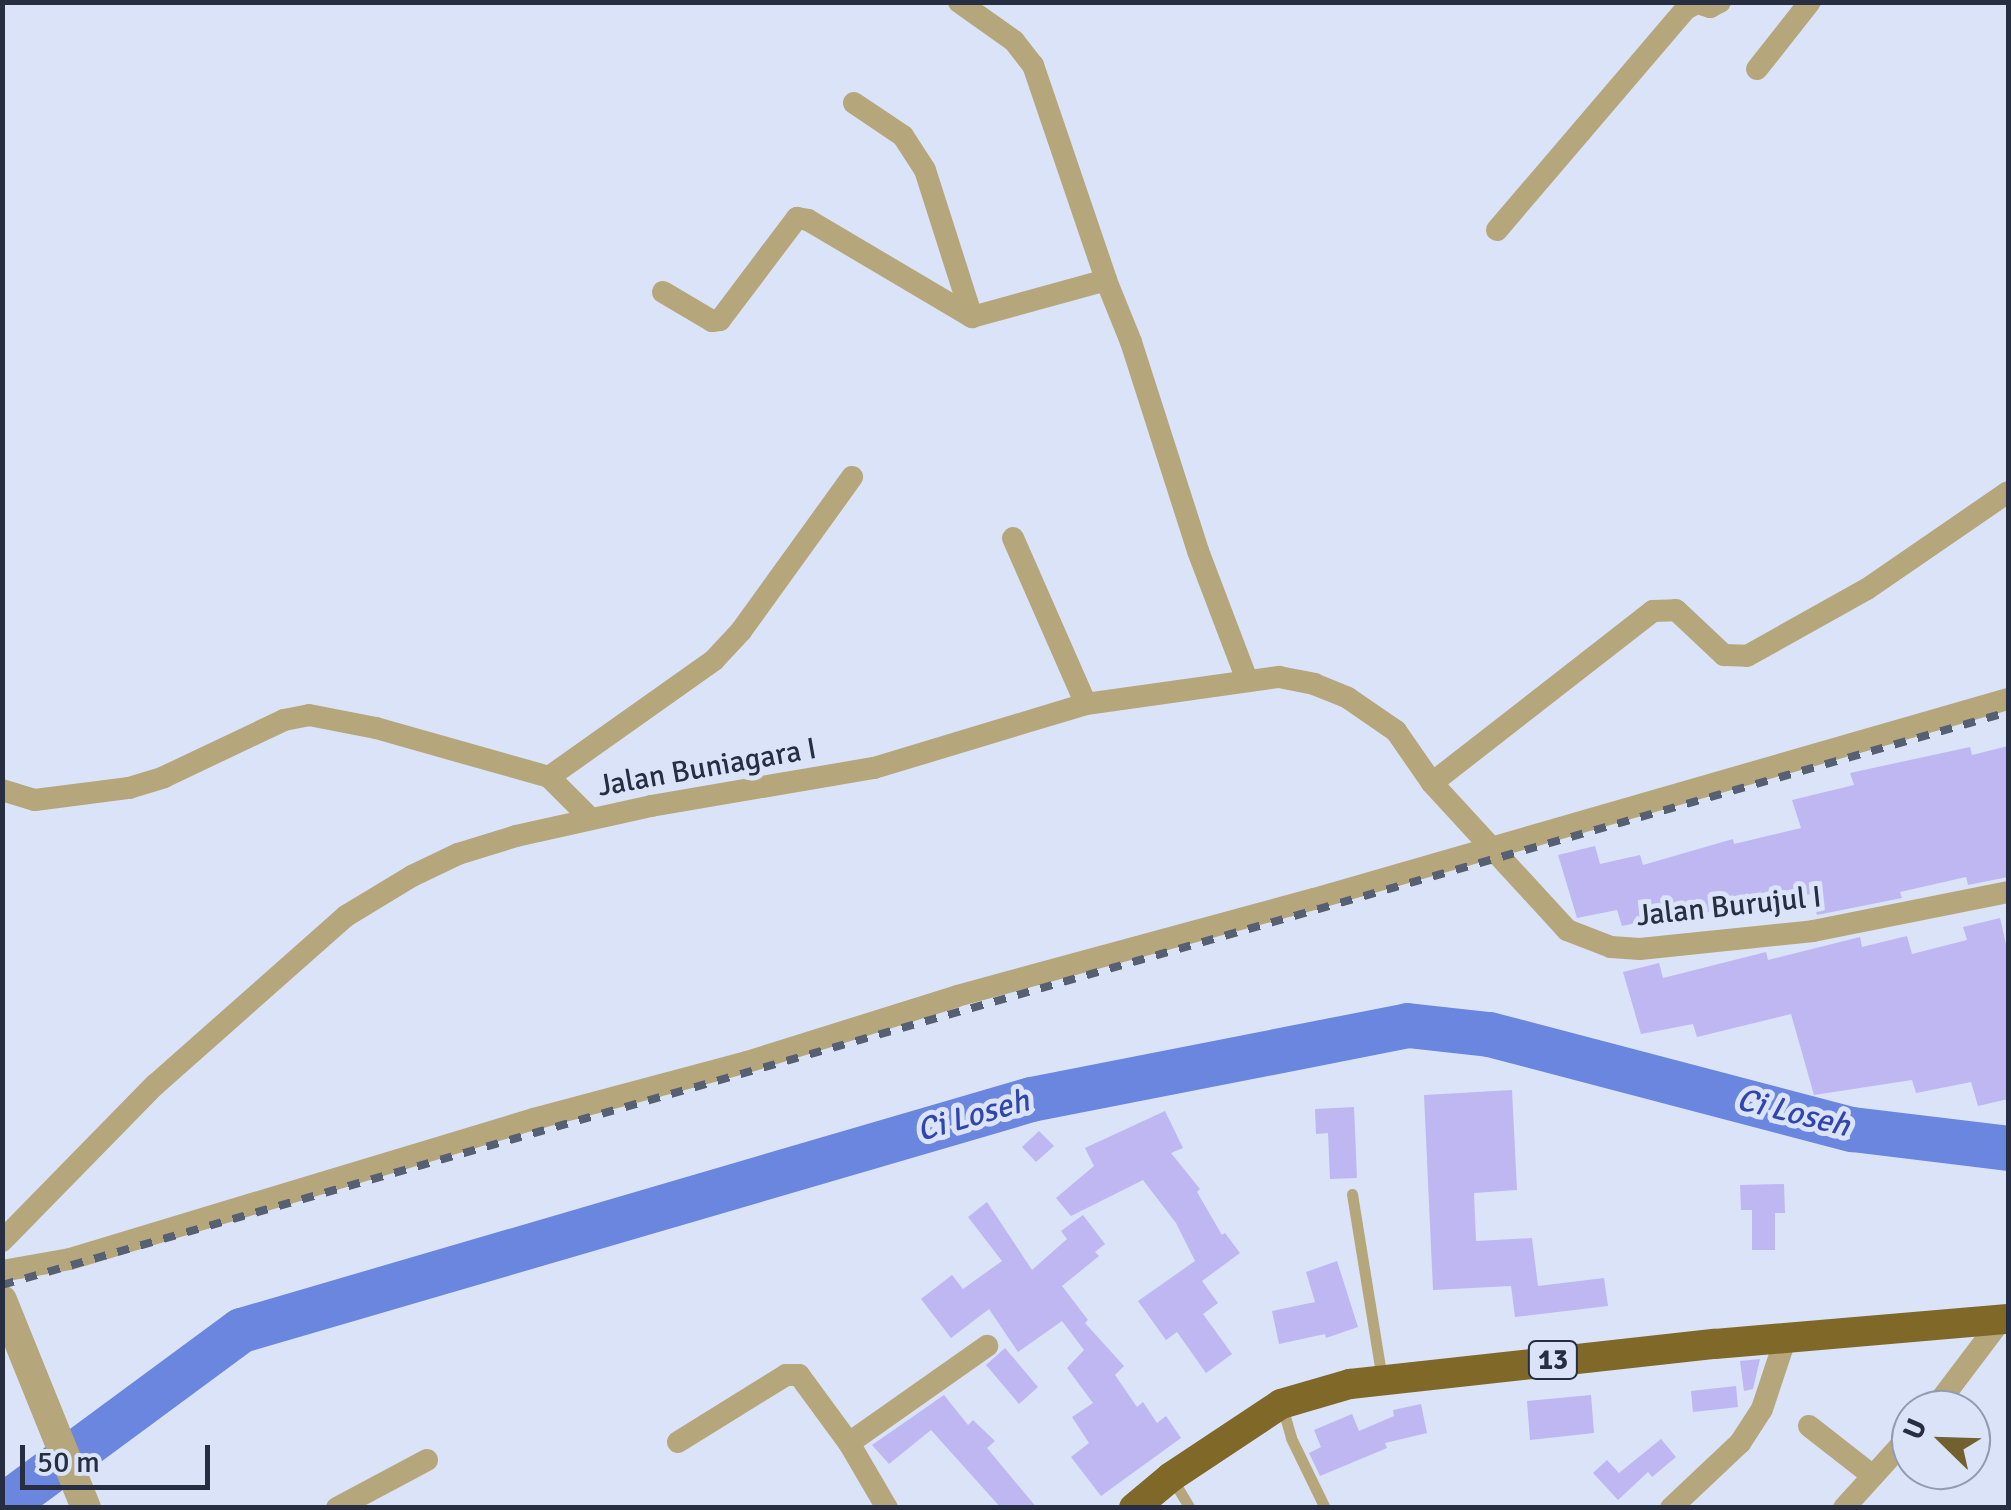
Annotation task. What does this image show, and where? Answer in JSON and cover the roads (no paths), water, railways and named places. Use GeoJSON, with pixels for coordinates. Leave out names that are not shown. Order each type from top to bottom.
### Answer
{"type":"FeatureCollection","features":[{"type":"Feature","properties":{"kind":"highway","name":"13"},"geometry":{"type":"LineString","coordinates":[[1134,1508],[1171,1476],[1282,1404],[1382,1379],[1786,1337],[2005,1319]]}},
{"type":"Feature","properties":{"kind":"street"},"geometry":{"type":"LineString","coordinates":[[960,2],[1014,41],[1033,65],[1131,342],[1198,551],[1248,680]]}},
{"type":"Feature","properties":{"kind":"street"},"geometry":{"type":"LineString","coordinates":[[1497,230],[1686,8],[1697,3],[1710,7],[1720,2]]}},
{"type":"Feature","properties":{"kind":"street"},"geometry":{"type":"LineString","coordinates":[[1757,68],[1810,2]]}},
{"type":"Feature","properties":{"kind":"street"},"geometry":{"type":"LineString","coordinates":[[854,103],[903,136],[925,170],[972,318]]}},
{"type":"Feature","properties":{"kind":"street"},"geometry":{"type":"LineString","coordinates":[[664,292],[712,321],[720,320],[792,220],[803,218],[972,318],[1106,280]]}},
{"type":"Feature","properties":{"kind":"street"},"geometry":{"type":"LineString","coordinates":[[549,777],[714,660],[741,631],[852,477]]}},
{"type":"Feature","properties":{"kind":"street"},"geometry":{"type":"LineString","coordinates":[[1432,783],[1653,611],[1676,610],[1724,655],[1747,656],[1867,589],[2008,492]]}},
{"type":"Feature","properties":{"kind":"street"},"geometry":{"type":"LineString","coordinates":[[1014,538],[1086,704]]}},
{"type":"Feature","properties":{"kind":"street","name":"Jalan Buniagara I"},"geometry":{"type":"LineString","coordinates":[[3,1240],[156,1085],[375,895],[458,854],[591,820],[874,768],[1086,704],[1278,677],[1314,684],[1348,698],[1396,731],[1432,783],[1493,847]]}},
{"type":"Feature","properties":{"kind":"street"},"geometry":{"type":"LineString","coordinates":[[2,1271],[70,1259],[975,991],[2008,698]]}},
{"type":"Feature","properties":{"kind":"street"},"geometry":{"type":"LineString","coordinates":[[2,790],[35,800],[129,788],[164,777],[284,720],[309,716],[376,728],[549,777],[591,820]]}},
{"type":"Feature","properties":{"kind":"street","name":"Jalan Burujul I"},"geometry":{"type":"LineString","coordinates":[[1493,847],[1567,930],[1611,947],[1640,949],[1813,931],[2008,892]]}},
{"type":"Feature","properties":{"kind":"street"},"geometry":{"type":"LineString","coordinates":[[3,1302],[81,1498]]}},
{"type":"Feature","properties":{"kind":"street"},"geometry":{"type":"LineString","coordinates":[[1949,1390],[2005,1319]]}},
{"type":"Feature","properties":{"kind":"street"},"geometry":{"type":"LineString","coordinates":[[1671,1508],[1740,1443],[1762,1409],[1786,1337]]}},
{"type":"Feature","properties":{"kind":"street"},"geometry":{"type":"LineString","coordinates":[[849,1443],[987,1346]]}},
{"type":"Feature","properties":{"kind":"street"},"geometry":{"type":"LineString","coordinates":[[678,1442],[793,1374],[804,1378],[887,1508]]}},
{"type":"Feature","properties":{"kind":"street"},"geometry":{"type":"LineString","coordinates":[[1809,1426],[1873,1476]]}},
{"type":"Feature","properties":{"kind":"street"},"geometry":{"type":"LineString","coordinates":[[1844,1508],[1891,1456]]}},
{"type":"Feature","properties":{"kind":"street"},"geometry":{"type":"LineString","coordinates":[[337,1508],[427,1460]]}},
{"type":"Feature","properties":{"kind":"lane"},"geometry":{"type":"LineString","coordinates":[[1352,1194],[1382,1379]]}},
{"type":"Feature","properties":{"kind":"lane"},"geometry":{"type":"LineString","coordinates":[[1282,1404],[1291,1438],[1325,1508]]}},
{"type":"Feature","properties":{"kind":"lane"},"geometry":{"type":"LineString","coordinates":[[1171,1476],[1190,1508]]}},
{"type":"Feature","properties":{"kind":"waterway","name":"Ci Loseh"},"geometry":{"type":"LineString","coordinates":[[2,1506],[241,1330],[1031,1099],[1407,1025],[1489,1034],[1852,1129],[2008,1148]]}},
{"type":"Feature","properties":{"kind":"railway"},"geometry":{"type":"LineString","coordinates":[[2,1285],[2008,712]]}}]}
